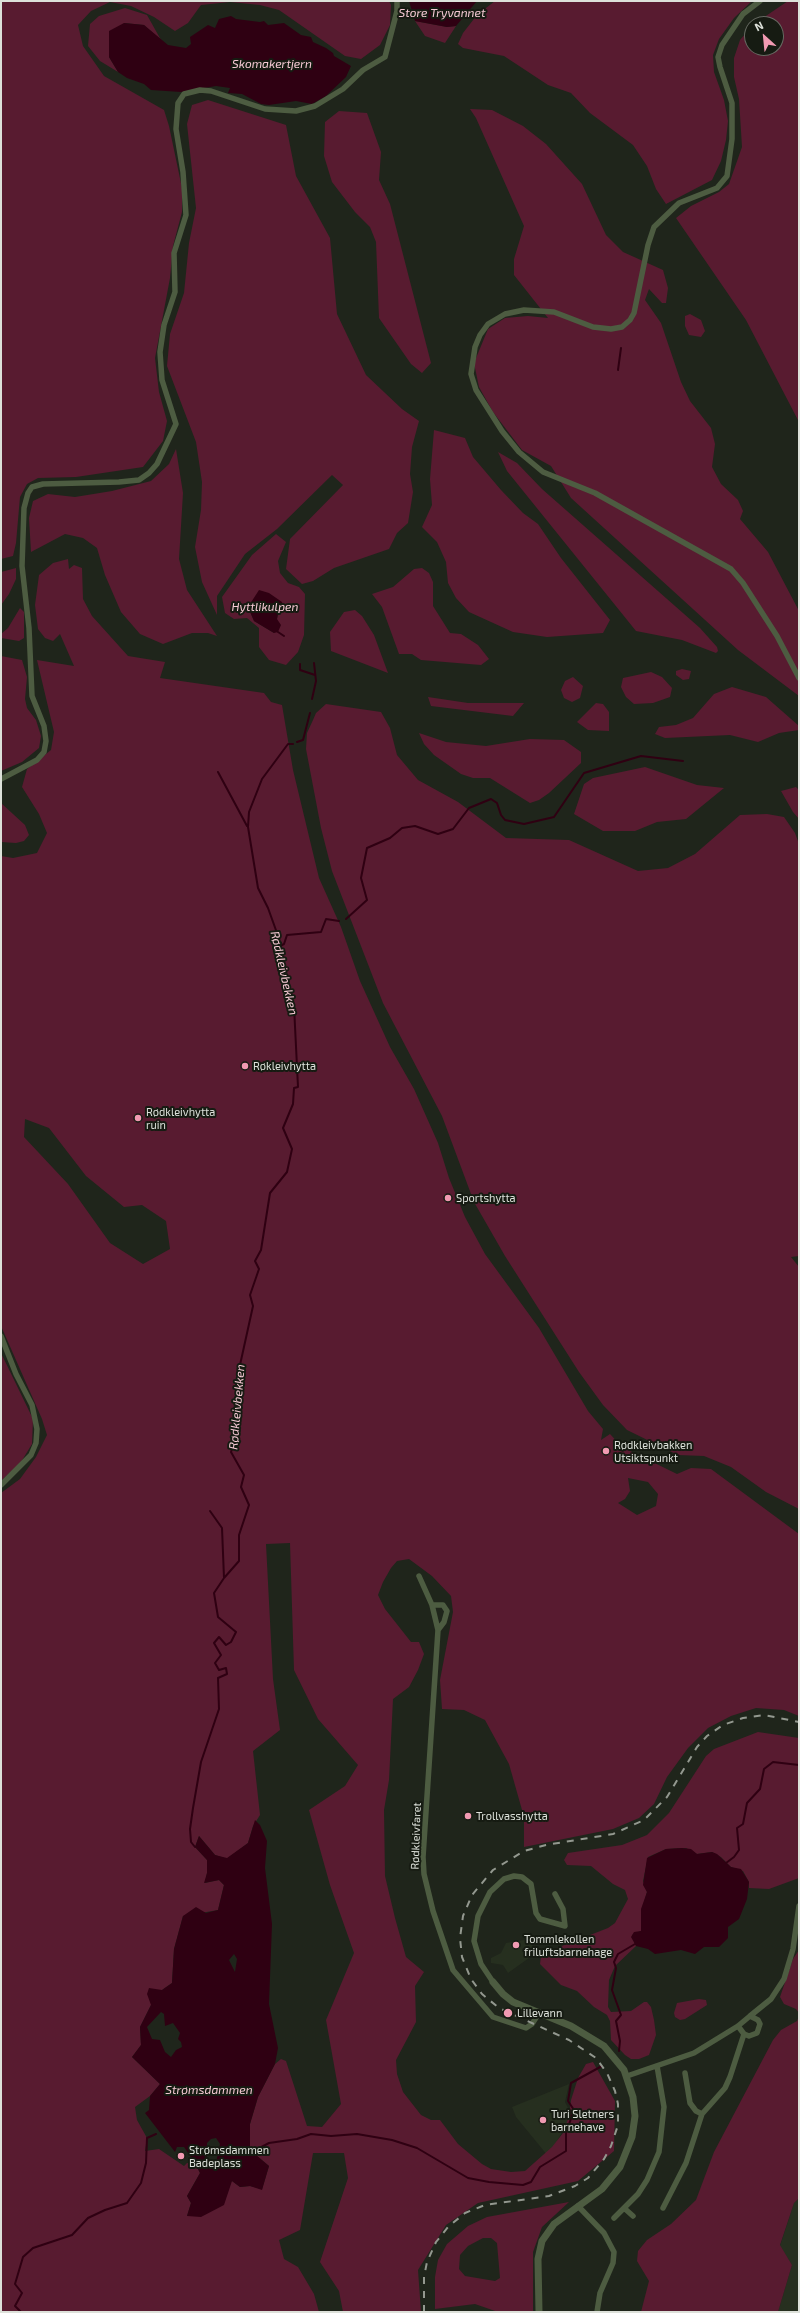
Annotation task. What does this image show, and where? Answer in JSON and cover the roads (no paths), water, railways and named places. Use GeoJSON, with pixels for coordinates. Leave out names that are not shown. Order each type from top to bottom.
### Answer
{"type":"FeatureCollection","features":[{"type":"Feature","properties":{"kind":"street"},"geometry":{"type":"LineString","coordinates":[[1,779],[37,760],[44,752],[46,741],[45,731],[32,696],[29,628],[22,566],[24,508],[28,493],[32,487],[42,484],[127,482],[142,478],[152,471],[159,460],[176,424],[162,380],[160,352],[164,326],[175,292],[174,253],[186,215],[183,172],[176,129],[178,103],[181,97],[189,92],[204,90],[265,109],[296,111],[315,106],[334,95],[364,70],[386,57],[397,11],[396,1]]}},
{"type":"Feature","properties":{"kind":"street"},"geometry":{"type":"LineString","coordinates":[[760,1],[742,14],[722,45],[718,56],[732,103],[732,140],[727,176],[723,183],[711,191],[678,203],[654,227],[648,245],[634,313],[630,320],[622,327],[612,329],[593,327],[554,312],[524,310],[505,314],[490,321],[480,335],[475,347],[471,374],[476,390],[502,431],[519,452],[543,472],[595,493],[731,569],[743,583],[777,636],[799,678]]}},
{"type":"Feature","properties":{"kind":"street"},"geometry":{"type":"LineString","coordinates":[[1,1336],[32,1405],[37,1429],[36,1443],[31,1455],[1,1485]]}},
{"type":"Feature","properties":{"kind":"street","name":"Rødkleivfaret"},"geometry":{"type":"LineString","coordinates":[[419,1576],[432,1605],[438,1630],[423,1847],[424,1874],[428,1893],[453,1970],[493,2016],[526,2028],[532,2024],[539,2013]]}},
{"type":"Feature","properties":{"kind":"street","name":"Rødkleivfaret"},"geometry":{"type":"LineString","coordinates":[[432,1605],[443,1605],[447,1611],[444,1622],[438,1630]]}},
{"type":"Feature","properties":{"kind":"street"},"geometry":{"type":"LineString","coordinates":[[539,2312],[538,2259],[540,2247],[548,2229],[608,2184],[620,2167],[628,2150],[635,2116],[633,2097],[627,2076],[615,2057],[597,2040],[571,2026],[509,2000],[493,1982],[478,1957],[474,1941],[478,1916],[490,1892],[504,1878],[514,1876],[522,1877],[531,1884],[536,1914],[540,1919],[565,1926],[563,1909],[555,1894]]}},
{"type":"Feature","properties":{"kind":"street"},"geometry":{"type":"LineString","coordinates":[[627,2076],[694,2053],[738,2026],[771,1999],[784,1979],[793,1949],[799,1906]]}},
{"type":"Feature","properties":{"kind":"street"},"geometry":{"type":"LineString","coordinates":[[738,2026],[744,2034],[753,2035],[759,2029],[758,2020],[750,2016]]}},
{"type":"Feature","properties":{"kind":"street"},"geometry":{"type":"LineString","coordinates":[[663,2208],[686,2163],[702,2114],[725,2088],[744,2034]]}},
{"type":"Feature","properties":{"kind":"street"},"geometry":{"type":"LineString","coordinates":[[614,2218],[647,2180],[659,2152],[664,2107],[657,2066]]}},
{"type":"Feature","properties":{"kind":"street"},"geometry":{"type":"LineString","coordinates":[[685,2073],[690,2103],[696,2111],[702,2114]]}},
{"type":"Feature","properties":{"kind":"street"},"geometry":{"type":"LineString","coordinates":[[578,2206],[604,2233],[614,2252],[614,2263],[600,2293],[597,2312]]}},
{"type":"Feature","properties":{"kind":"street"},"geometry":{"type":"LineString","coordinates":[[624,2208],[633,2216]]}},
{"type":"Feature","properties":{"kind":"water","name":"Store Tryvannet"},"geometry":{"type":"Polygon","coordinates":[[[409,1],[477,1],[456,26],[447,27],[415,21],[409,1]]]}},
{"type":"Feature","properties":{"kind":"water","name":"Skomakertjern"},"geometry":{"type":"Polygon","coordinates":[[[231,16],[236,19],[260,22],[264,21],[268,25],[284,23],[301,35],[311,37],[313,42],[326,48],[333,53],[334,56],[351,66],[346,77],[326,96],[312,104],[296,101],[269,105],[261,104],[242,94],[228,93],[230,88],[216,86],[181,92],[151,90],[144,84],[127,78],[118,72],[109,57],[109,31],[124,23],[144,25],[168,45],[186,48],[191,44],[190,37],[208,25],[215,28],[219,19],[231,16]]]}},
{"type":"Feature","properties":{"kind":"water","name":"Hyttlikulpen"},"geometry":{"type":"Polygon","coordinates":[[[259,590],[269,593],[282,602],[284,610],[278,614],[277,619],[281,625],[278,632],[274,633],[254,621],[248,607],[259,590]]]}},
{"type":"Feature","properties":{"kind":"water","name":"Strømsdammen"},"geometry":{"type":"Polygon","coordinates":[[[255,1820],[260,1825],[267,1841],[265,1868],[272,1924],[269,2004],[278,2048],[275,2064],[258,2097],[250,2124],[250,2150],[269,2166],[262,2190],[250,2186],[240,2187],[232,2181],[224,2205],[201,2217],[187,2216],[191,2203],[187,2196],[200,2173],[184,2147],[177,2147],[175,2152],[145,2113],[149,2110],[150,2096],[160,2084],[132,2057],[141,2045],[140,2027],[151,2005],[147,1994],[149,1988],[162,1990],[172,1983],[174,1949],[183,1916],[196,1907],[206,1913],[218,1910],[224,1885],[219,1880],[204,1883],[207,1873],[207,1860],[195,1847],[199,1836],[215,1855],[227,1858],[248,1843],[255,1820]],[[234,1954],[229,1960],[235,1972],[237,1959],[234,1954]],[[161,2012],[147,2027],[152,2039],[160,2040],[165,2052],[171,2057],[176,2050],[182,2047],[181,2042],[178,2039],[180,2033],[173,2023],[165,2026],[164,2014],[161,2012]],[[216,2138],[211,2139],[207,2143],[207,2157],[210,2161],[216,2163],[220,2144],[216,2138]]]}},
{"type":"Feature","properties":{"kind":"water"},"geometry":{"type":"Polygon","coordinates":[[[666,1849],[691,1849],[697,1854],[712,1852],[717,1854],[731,1867],[741,1869],[749,1882],[747,1899],[739,1919],[728,1927],[728,1938],[719,1947],[704,1947],[695,1954],[681,1950],[655,1954],[648,1949],[636,1946],[631,1937],[634,1932],[641,1931],[641,1909],[647,1892],[643,1885],[647,1858],[666,1849]]]}},
{"type":"Feature","properties":{"kind":"waterway"},"geometry":{"type":"LineString","coordinates":[[618,370],[621,348]]}},
{"type":"Feature","properties":{"kind":"waterway","name":"Rødkleivbekken"},"geometry":{"type":"LineString","coordinates":[[278,632],[284,636]]}},
{"type":"Feature","properties":{"kind":"waterway","name":"Rødkleivbekken"},"geometry":{"type":"LineString","coordinates":[[312,699],[316,681],[314,663]]}},
{"type":"Feature","properties":{"kind":"waterway","name":"Rødkleivbekken"},"geometry":{"type":"LineString","coordinates":[[300,664],[300,670],[315,675]]}},
{"type":"Feature","properties":{"kind":"waterway","name":"Rødkleivbekken"},"geometry":{"type":"LineString","coordinates":[[297,742],[303,740],[310,713]]}},
{"type":"Feature","properties":{"kind":"waterway","name":"Rødkleivbekken"},"geometry":{"type":"LineString","coordinates":[[195,1847],[191,1842],[190,1829],[201,1762],[219,1709],[218,1678],[227,1674],[226,1668],[219,1670],[215,1663],[221,1655],[214,1643],[219,1637],[226,1645],[231,1642],[236,1632],[218,1617],[214,1593],[224,1578],[239,1561],[239,1535],[249,1505],[241,1487],[244,1475],[231,1452],[236,1438],[238,1374],[253,1306],[250,1295],[259,1269],[255,1261],[261,1250],[270,1193],[287,1172],[292,1149],[283,1128],[293,1104],[294,1088],[298,1087],[294,1006],[280,962],[281,950],[277,933],[268,908],[258,888],[248,827],[249,812],[262,779],[288,744],[293,744]]}},
{"type":"Feature","properties":{"kind":"waterway"},"geometry":{"type":"LineString","coordinates":[[346,919],[367,900],[361,878],[367,848],[390,838],[402,828],[415,826],[438,834],[453,829],[469,808],[491,799],[497,803],[501,815],[505,820],[524,824],[554,817],[584,773],[641,756],[683,761]]}},
{"type":"Feature","properties":{"kind":"waterway"},"geometry":{"type":"LineString","coordinates":[[218,772],[247,826]]}},
{"type":"Feature","properties":{"kind":"waterway"},"geometry":{"type":"LineString","coordinates":[[280,946],[284,944],[287,935],[321,932],[326,919],[339,921]]}},
{"type":"Feature","properties":{"kind":"waterway"},"geometry":{"type":"LineString","coordinates":[[210,1511],[222,1528],[224,1578]]}},
{"type":"Feature","properties":{"kind":"waterway"},"geometry":{"type":"LineString","coordinates":[[726,1863],[734,1857],[739,1850],[737,1828],[743,1824],[747,1803],[760,1789],[764,1769],[773,1762],[799,1765]]}},
{"type":"Feature","properties":{"kind":"waterway"},"geometry":{"type":"LineString","coordinates":[[619,2051],[620,2041],[616,2021],[621,2015],[612,1990],[616,1968],[614,1962],[618,1954],[635,1944]]}},
{"type":"Feature","properties":{"kind":"waterway"},"geometry":{"type":"LineString","coordinates":[[252,2152],[269,2143],[297,2139],[311,2134],[331,2136],[357,2134],[392,2140],[417,2148],[468,2178],[489,2182],[523,2185],[531,2182],[540,2167],[566,2151],[566,2133],[574,2110],[568,2101],[571,2083],[602,2066]]}},
{"type":"Feature","properties":{"kind":"waterway"},"geometry":{"type":"LineString","coordinates":[[21,2312],[15,2306],[22,2293],[15,2284],[23,2257],[33,2248],[72,2235],[88,2218],[105,2210],[127,2203],[141,2183],[146,2163],[147,2138],[156,2134]]}},
{"type":"Feature","properties":{"kind":"railway"},"geometry":{"type":"LineString","coordinates":[[424,2312],[424,2277],[427,2262],[436,2242],[448,2227],[465,2213],[485,2205],[549,2196],[575,2186],[588,2178],[604,2159],[611,2146],[618,2125],[618,2104],[615,2091],[607,2073],[596,2058],[569,2040],[499,2008],[482,1994],[471,1979],[462,1957],[460,1938],[463,1916],[472,1895],[493,1870],[524,1851],[546,1845],[613,1834],[644,1820],[667,1797],[697,1747],[707,1736],[723,1725],[743,1718],[764,1715],[799,1722]]}},
{"type":"Feature","properties":{"kind":"place","name":"Røkleivhytta"},"geometry":{"type":"Point","coordinates":[245,1066]}},
{"type":"Feature","properties":{"kind":"place","name":"Rødkleivhytta ruin"},"geometry":{"type":"Point","coordinates":[138,1118]}},
{"type":"Feature","properties":{"kind":"place","name":"Sportshytta"},"geometry":{"type":"Point","coordinates":[448,1198]}},
{"type":"Feature","properties":{"kind":"place","name":"Rødkleivbakken Utsiktspunkt"},"geometry":{"type":"Point","coordinates":[606,1451]}},
{"type":"Feature","properties":{"kind":"place","name":"Trollvasshytta"},"geometry":{"type":"Point","coordinates":[468,1816]}},
{"type":"Feature","properties":{"kind":"place","name":"Tommlekollen friluftsbarnehage"},"geometry":{"type":"Point","coordinates":[516,1945]}},
{"type":"Feature","properties":{"kind":"place","name":"Lillevann"},"geometry":{"type":"Point","coordinates":[508,2013]}},
{"type":"Feature","properties":{"kind":"place","name":"Turi Sletners barnehave"},"geometry":{"type":"Point","coordinates":[543,2120]}},
{"type":"Feature","properties":{"kind":"place","name":"Strømsdammen Badeplass"},"geometry":{"type":"Point","coordinates":[181,2156]}}]}
